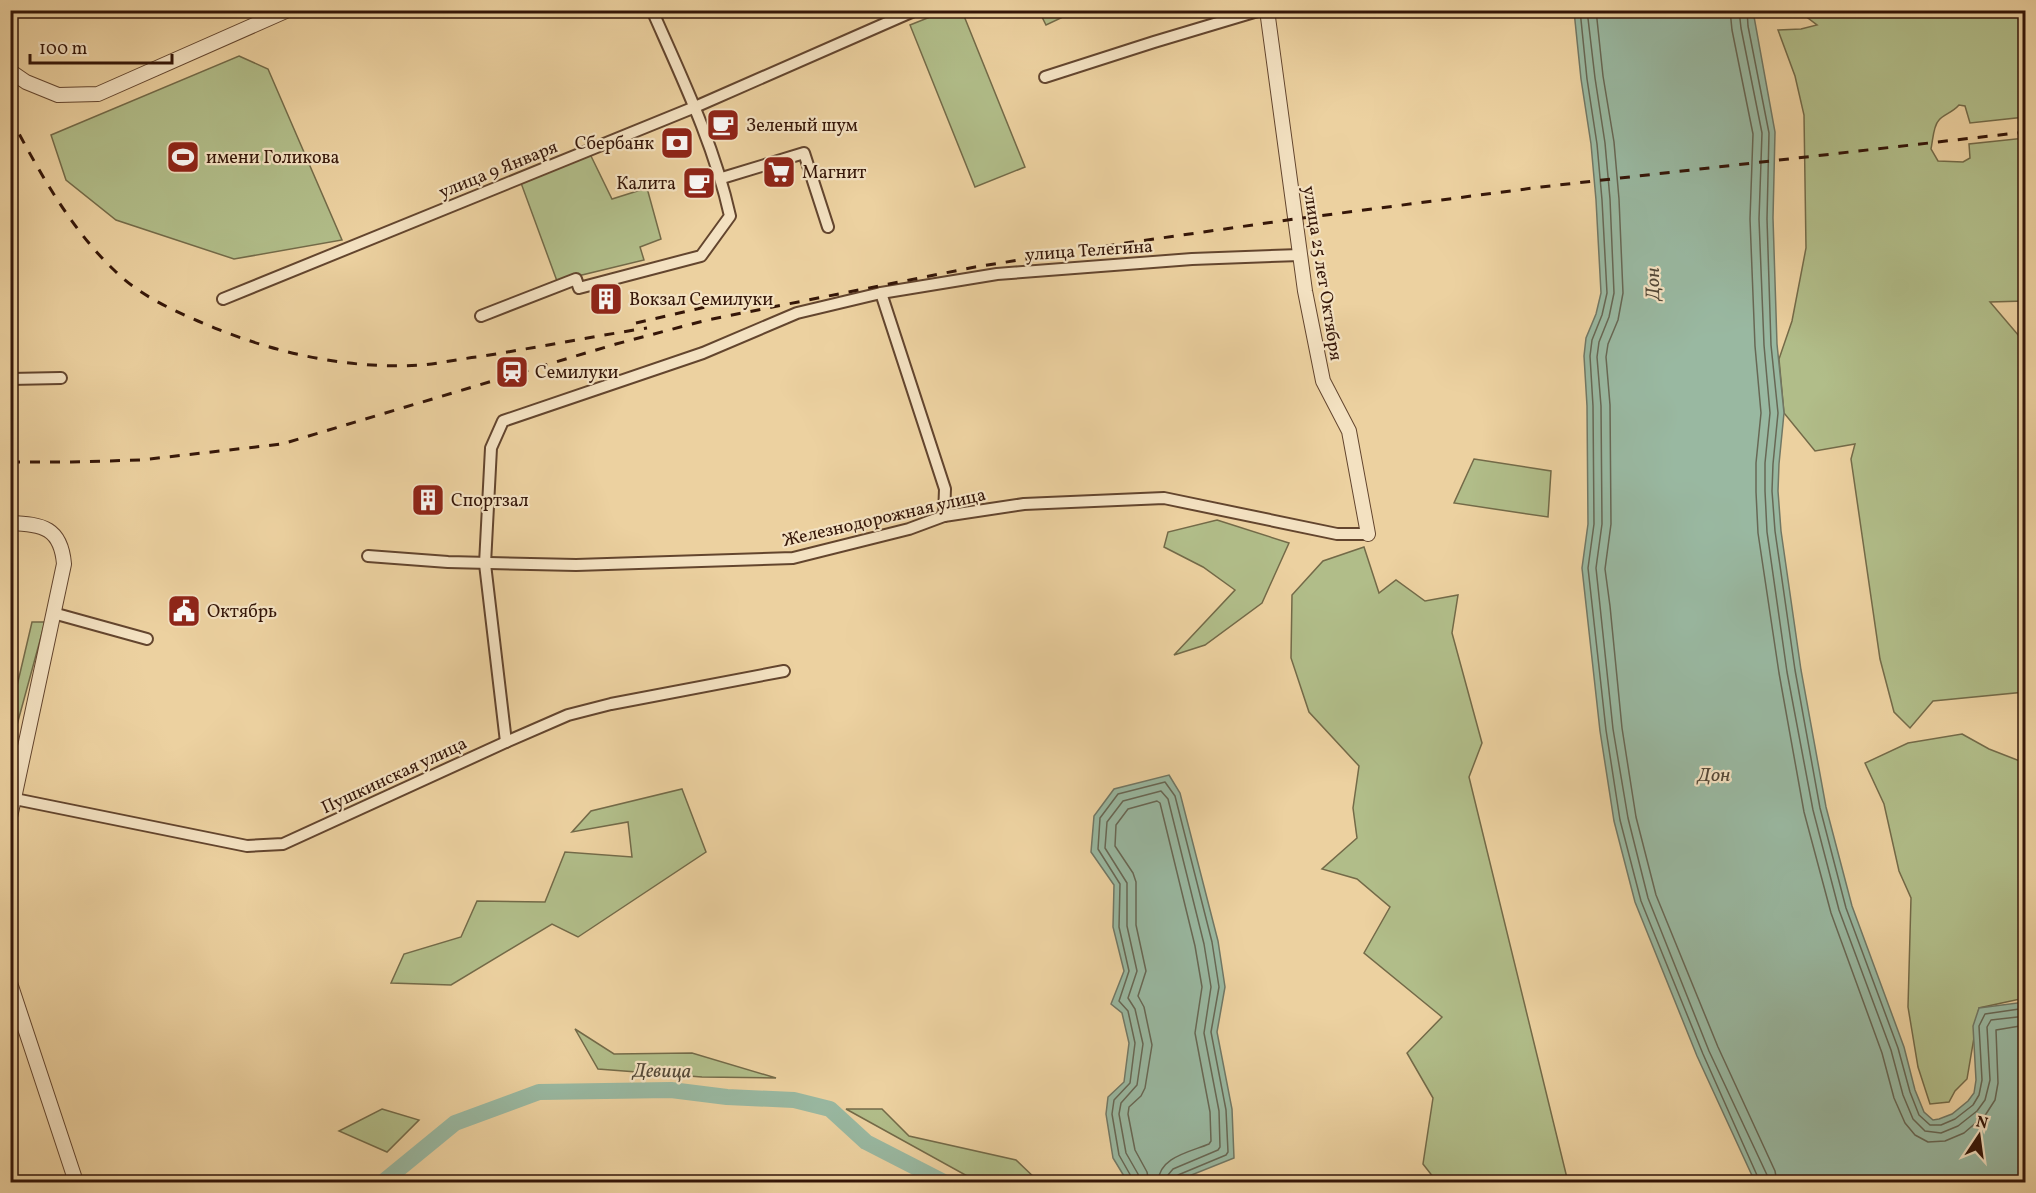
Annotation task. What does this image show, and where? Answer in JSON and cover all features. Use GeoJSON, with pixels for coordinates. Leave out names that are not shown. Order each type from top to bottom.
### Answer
{"type":"FeatureCollection","features":[{"type":"Feature","properties":{"kind":"street"},"geometry":{"type":"LineString","coordinates":[[10,71],[26,82],[58,95],[98,94],[288,10]]}},
{"type":"Feature","properties":{"kind":"street"},"geometry":{"type":"LineString","coordinates":[[481,316],[576,279],[579,288],[701,256],[730,216],[722,178],[695,107],[652,10]]}},
{"type":"Feature","properties":{"kind":"street","name":"улица 9 Января"},"geometry":{"type":"LineString","coordinates":[[223,299],[695,107],[916,10]]}},
{"type":"Feature","properties":{"kind":"street"},"geometry":{"type":"LineString","coordinates":[[1045,77],[1261,10]]}},
{"type":"Feature","properties":{"kind":"street","name":"улица 25 лет Октября"},"geometry":{"type":"LineString","coordinates":[[1267,10],[1305,291],[1323,381],[1349,431],[1368,534]]}},
{"type":"Feature","properties":{"kind":"street"},"geometry":{"type":"LineString","coordinates":[[722,178],[804,153],[828,227]]}},
{"type":"Feature","properties":{"kind":"street","name":"улица Телегина"},"geometry":{"type":"LineString","coordinates":[[506,741],[485,564],[491,448],[503,421],[703,353],[797,313],[881,293],[997,274],[1192,259],[1300,255]]}},
{"type":"Feature","properties":{"kind":"street"},"geometry":{"type":"LineString","coordinates":[[881,293],[945,489],[944,516]]}},
{"type":"Feature","properties":{"kind":"street"},"geometry":{"type":"LineString","coordinates":[[10,380],[61,378]]}},
{"type":"Feature","properties":{"kind":"street","name":"Железнодорожная улица"},"geometry":{"type":"LineString","coordinates":[[368,556],[485,564],[576,565],[793,558],[909,529],[944,516],[1024,504],[1164,498],[1337,534],[1368,534]]}},
{"type":"Feature","properties":{"kind":"street"},"geometry":{"type":"LineString","coordinates":[[10,523],[33,524],[49,529],[63,549],[64,564],[10,818]]}},
{"type":"Feature","properties":{"kind":"street"},"geometry":{"type":"LineString","coordinates":[[53,613],[147,639]]}},
{"type":"Feature","properties":{"kind":"street","name":"Пушкинская улица"},"geometry":{"type":"LineString","coordinates":[[15,799],[247,846],[283,844],[506,741],[568,715],[784,671]]}},
{"type":"Feature","properties":{"kind":"street"},"geometry":{"type":"LineString","coordinates":[[10,982],[76,1182]]}},
{"type":"Feature","properties":{"kind":"shaded area"},"geometry":{"type":"Polygon","coordinates":[[[945,11],[962,11],[1025,167],[975,187],[910,25],[945,11]]]}},
{"type":"Feature","properties":{"kind":"shaded area"},"geometry":{"type":"Polygon","coordinates":[[[1039,11],[1057,11],[1061,18],[1046,25],[1039,11]]]}},
{"type":"Feature","properties":{"kind":"shaded area"},"geometry":{"type":"Polygon","coordinates":[[[1802,11],[2025,11],[2025,117],[1970,123],[1965,106],[1959,105],[1937,123],[1931,149],[1938,161],[1963,162],[1970,158],[1969,144],[2025,138],[2025,301],[1990,302],[2025,343],[2025,692],[1933,701],[1910,728],[1894,712],[1880,659],[1851,459],[1855,444],[1815,451],[1784,413],[1779,359],[1792,321],[1806,248],[1804,115],[1795,76],[1778,30],[1801,29],[1817,25],[1802,11]]]}},
{"type":"Feature","properties":{"kind":"shaded area","name":"имени Голикова"},"geometry":{"type":"Polygon","coordinates":[[[239,56],[268,69],[342,240],[234,259],[116,220],[66,180],[51,135],[239,56]]]}},
{"type":"Feature","properties":{"kind":"shaded area"},"geometry":{"type":"Polygon","coordinates":[[[590,154],[612,199],[647,188],[661,239],[640,247],[644,260],[557,281],[521,183],[590,154]]]}},
{"type":"Feature","properties":{"kind":"shaded area"},"geometry":{"type":"Polygon","coordinates":[[[1474,459],[1551,471],[1548,517],[1454,503],[1474,459]]]}},
{"type":"Feature","properties":{"kind":"shaded area"},"geometry":{"type":"Polygon","coordinates":[[[1217,520],[1289,543],[1262,603],[1205,645],[1174,655],[1235,590],[1203,567],[1164,547],[1168,532],[1217,520]]]}},
{"type":"Feature","properties":{"kind":"shaded area"},"geometry":{"type":"Polygon","coordinates":[[[1364,547],[1379,593],[1396,580],[1425,601],[1458,595],[1452,633],[1482,743],[1469,777],[1568,1182],[1437,1182],[1423,1164],[1433,1098],[1407,1053],[1442,1017],[1364,953],[1390,907],[1357,879],[1322,869],[1357,838],[1353,808],[1359,766],[1309,712],[1291,658],[1292,595],[1323,561],[1364,547]]]}},
{"type":"Feature","properties":{"kind":"shaded area"},"geometry":{"type":"Polygon","coordinates":[[[32,622],[45,622],[11,747],[11,703],[13,703],[32,622]]]}},
{"type":"Feature","properties":{"kind":"shaded area"},"geometry":{"type":"Polygon","coordinates":[[[1962,734],[1989,749],[2025,763],[2025,998],[1979,1008],[1967,1079],[1955,1091],[1949,1102],[1930,1104],[1918,1067],[1908,1007],[1911,898],[1899,871],[1884,804],[1865,763],[1908,743],[1962,734]]]}},
{"type":"Feature","properties":{"kind":"shaded area"},"geometry":{"type":"Polygon","coordinates":[[[682,789],[706,852],[578,937],[552,924],[451,985],[391,983],[404,954],[461,937],[477,901],[545,902],[565,852],[632,857],[628,822],[572,832],[591,811],[682,789]]]}},
{"type":"Feature","properties":{"kind":"shaded area"},"geometry":{"type":"Polygon","coordinates":[[[575,1029],[614,1054],[692,1053],[776,1078],[702,1077],[598,1069],[575,1029]]]}},
{"type":"Feature","properties":{"kind":"shaded area"},"geometry":{"type":"Polygon","coordinates":[[[382,1109],[419,1120],[387,1152],[339,1131],[382,1109]]]}},
{"type":"Feature","properties":{"kind":"shaded area"},"geometry":{"type":"Polygon","coordinates":[[[846,1109],[882,1109],[909,1136],[1016,1160],[1039,1182],[978,1182],[846,1109]]]}},
{"type":"Feature","properties":{"kind":"water","name":"Дон"},"geometry":{"type":"Polygon","coordinates":[[[1574,11],[1753,11],[1775,132],[1773,218],[1777,344],[1784,413],[1778,491],[1781,531],[1801,670],[1826,807],[1852,906],[1904,1047],[1915,1090],[1924,1112],[1933,1120],[1952,1114],[1974,1093],[1976,1080],[1973,1026],[1979,1008],[2025,1002],[2025,1182],[1755,1182],[1697,1056],[1635,902],[1614,821],[1600,731],[1582,568],[1588,524],[1587,406],[1584,356],[1586,338],[1596,314],[1601,293],[1591,144],[1574,11]]]}},
{"type":"Feature","properties":{"kind":"water"},"geometry":{"type":"Polygon","coordinates":[[[1169,775],[1180,793],[1218,941],[1225,987],[1217,1032],[1232,1109],[1234,1158],[1174,1182],[1131,1182],[1127,1181],[1113,1158],[1106,1114],[1108,1097],[1124,1082],[1129,1043],[1122,1013],[1111,1004],[1124,971],[1113,927],[1114,885],[1091,852],[1094,816],[1114,789],[1169,775]]]}},
{"type":"Feature","properties":{"kind":"waterway","name":"Девица"},"geometry":{"type":"LineString","coordinates":[[383,1182],[455,1123],[539,1092],[671,1090],[727,1097],[794,1100],[830,1109],[866,1142],[944,1182]]}},
{"type":"Feature","properties":{"kind":"railway"},"geometry":{"type":"LineString","coordinates":[[10,117],[69,217],[83,236],[123,279],[165,305],[198,321],[252,342],[308,356],[365,365],[423,365],[647,328]]}},
{"type":"Feature","properties":{"kind":"railway"},"geometry":{"type":"LineString","coordinates":[[10,462],[141,460],[282,444],[616,344],[707,320],[975,267],[1295,219],[1541,187],[2026,132]]}},
{"type":"Feature","properties":{"kind":"railway"},"geometry":{"type":"LineString","coordinates":[[636,323],[736,300]]}},
{"type":"Feature","properties":{"kind":"place","name":"Зеленый шум"},"geometry":{"type":"Point","coordinates":[723,125]}},
{"type":"Feature","properties":{"kind":"place","name":"Сбербанк"},"geometry":{"type":"Point","coordinates":[677,143]}},
{"type":"Feature","properties":{"kind":"place","name":"имени Голикова"},"geometry":{"type":"Point","coordinates":[183,157]}},
{"type":"Feature","properties":{"kind":"place","name":"Магнит"},"geometry":{"type":"Point","coordinates":[779,172]}},
{"type":"Feature","properties":{"kind":"place","name":"Калита"},"geometry":{"type":"Point","coordinates":[699,183]}},
{"type":"Feature","properties":{"kind":"place","name":"Вокзал Семилуки"},"geometry":{"type":"Point","coordinates":[606,299]}},
{"type":"Feature","properties":{"kind":"place","name":"Семилуки"},"geometry":{"type":"Point","coordinates":[512,372]}},
{"type":"Feature","properties":{"kind":"place","name":"Спортзал"},"geometry":{"type":"Point","coordinates":[428,500]}},
{"type":"Feature","properties":{"kind":"place","name":"Октябрь"},"geometry":{"type":"Point","coordinates":[184,611]}}]}
